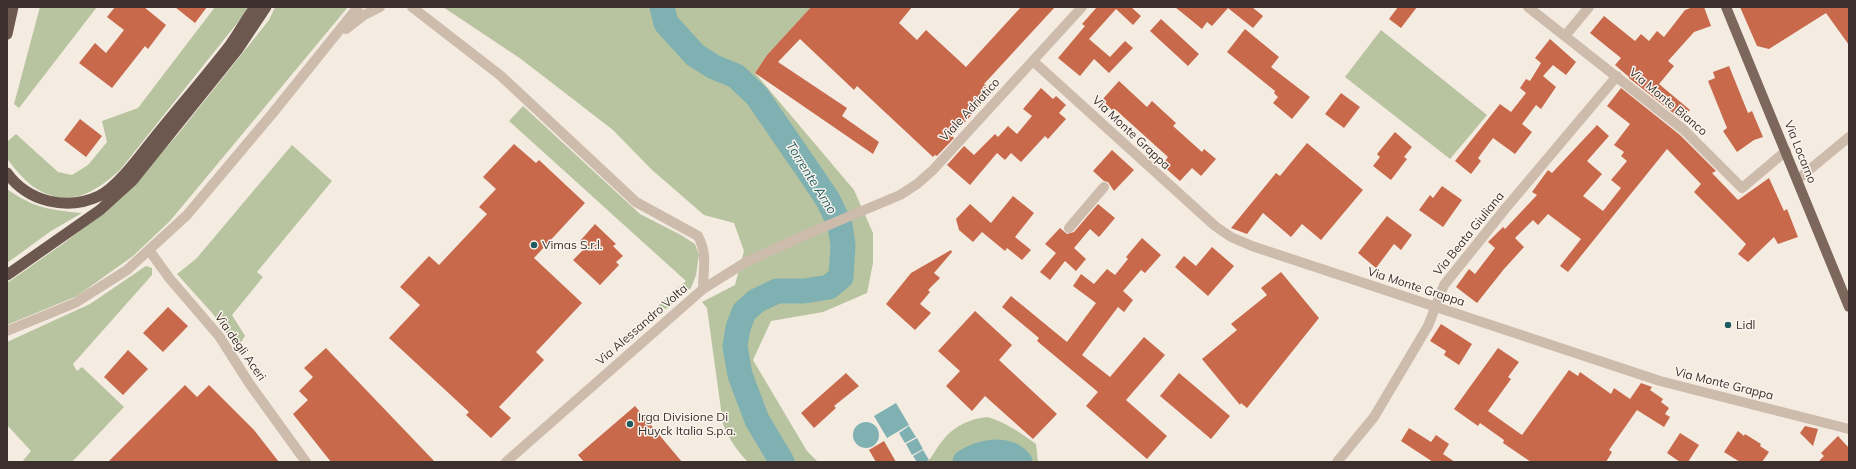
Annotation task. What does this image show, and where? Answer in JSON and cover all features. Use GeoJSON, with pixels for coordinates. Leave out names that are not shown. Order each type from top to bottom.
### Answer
{"type":"FeatureCollection","features":[{"type":"Feature","properties":{"kind":"highway"},"geometry":{"type":"LineString","coordinates":[[7,34],[13,7]]}},
{"type":"Feature","properties":{"kind":"highway"},"geometry":{"type":"LineString","coordinates":[[7,173],[13,181],[32,195],[54,203],[78,203],[100,196],[125,175],[230,45],[255,7]]}},
{"type":"Feature","properties":{"kind":"highway"},"geometry":{"type":"LineString","coordinates":[[7,275],[100,210],[132,181],[238,49],[266,7]]}},
{"type":"Feature","properties":{"kind":"main road","name":"Via Locarno"},"geometry":{"type":"LineString","coordinates":[[1726,7],[1849,306]]}},
{"type":"Feature","properties":{"kind":"street"},"geometry":{"type":"LineString","coordinates":[[7,331],[75,303],[127,270],[187,215],[358,7]]}},
{"type":"Feature","properties":{"kind":"street"},"geometry":{"type":"LineString","coordinates":[[334,38],[364,15],[380,7]]}},
{"type":"Feature","properties":{"kind":"street"},"geometry":{"type":"LineString","coordinates":[[412,7],[501,76],[636,202],[698,236],[703,245],[706,257],[703,289]]}},
{"type":"Feature","properties":{"kind":"street","name":"Viale Adriatico"},"geometry":{"type":"LineString","coordinates":[[812,232],[900,195],[917,184],[937,165],[1082,7]]}},
{"type":"Feature","properties":{"kind":"street","name":"Via Monte Bianco"},"geometry":{"type":"LineString","coordinates":[[1528,7],[1684,130],[1742,188],[1786,151]]}},
{"type":"Feature","properties":{"kind":"street"},"geometry":{"type":"LineString","coordinates":[[1565,36],[1589,7]]}},
{"type":"Feature","properties":{"kind":"street","name":"Via Monte Grappa"},"geometry":{"type":"LineString","coordinates":[[1033,61],[1179,195],[1215,226],[1231,237],[1252,246],[1435,308],[1660,381],[1849,429]]}},
{"type":"Feature","properties":{"kind":"street","name":"Via Beata Giuliana"},"geometry":{"type":"LineString","coordinates":[[1337,462],[1374,417],[1428,326],[1444,285],[1505,209],[1617,76]]}},
{"type":"Feature","properties":{"kind":"street"},"geometry":{"type":"LineString","coordinates":[[1797,180],[1849,137]]}},
{"type":"Feature","properties":{"kind":"street"},"geometry":{"type":"LineString","coordinates":[[1069,228],[1104,187]]}},
{"type":"Feature","properties":{"kind":"street","name":"Via Alessandro Volta"},"geometry":{"type":"LineString","coordinates":[[506,462],[703,289],[746,262],[812,232]]}},
{"type":"Feature","properties":{"kind":"street","name":"Via degli Aceri"},"geometry":{"type":"LineString","coordinates":[[149,250],[170,279],[219,336],[249,383],[306,462]]}},
{"type":"Feature","properties":{"kind":"street"},"geometry":{"type":"LineString","coordinates":[[1837,426],[1849,420]]}},
{"type":"Feature","properties":{"kind":"green space"},"geometry":{"type":"Polygon","coordinates":[[[40,7],[97,7],[19,108],[14,104],[40,7]]]}},
{"type":"Feature","properties":{"kind":"green space"},"geometry":{"type":"Polygon","coordinates":[[[215,7],[248,7],[242,17],[120,170],[111,178],[82,195],[71,198],[60,198],[49,195],[37,189],[21,176],[8,160],[7,142],[16,134],[58,172],[72,175],[88,165],[107,142],[102,121],[138,108],[215,7]]]}},
{"type":"Feature","properties":{"kind":"green space"},"geometry":{"type":"Polygon","coordinates":[[[275,7],[348,7],[170,221],[133,256],[77,296],[7,325],[7,283],[64,243],[121,198],[178,134],[269,20],[275,7]]]}},
{"type":"Feature","properties":{"kind":"green space"},"geometry":{"type":"Polygon","coordinates":[[[443,7],[811,7],[767,55],[755,73],[854,190],[873,233],[873,263],[867,293],[823,312],[771,321],[753,360],[807,451],[818,462],[748,462],[740,454],[723,424],[707,308],[702,302],[735,285],[744,251],[734,223],[704,215],[651,169],[613,130],[521,59],[443,7]]]}},
{"type":"Feature","properties":{"kind":"green space"},"geometry":{"type":"Polygon","coordinates":[[[1381,30],[1487,115],[1450,159],[1345,77],[1381,30]]]}},
{"type":"Feature","properties":{"kind":"green space"},"geometry":{"type":"Polygon","coordinates":[[[523,106],[640,214],[695,244],[699,255],[696,275],[691,288],[666,309],[658,306],[686,281],[509,121],[523,106]]]}},
{"type":"Feature","properties":{"kind":"green space"},"geometry":{"type":"Polygon","coordinates":[[[292,145],[332,181],[257,272],[263,277],[232,315],[245,336],[237,348],[213,314],[177,274],[196,259],[292,145]]]}},
{"type":"Feature","properties":{"kind":"green space"},"geometry":{"type":"Polygon","coordinates":[[[7,189],[25,200],[43,207],[61,211],[82,213],[51,231],[7,263],[7,189]]]}},
{"type":"Feature","properties":{"kind":"green space"},"geometry":{"type":"Polygon","coordinates":[[[146,266],[152,268],[152,275],[73,364],[77,371],[82,367],[124,407],[72,462],[22,462],[31,451],[7,425],[7,342],[90,304],[146,266]]]}},
{"type":"Feature","properties":{"kind":"green space"},"geometry":{"type":"Polygon","coordinates":[[[988,417],[1008,425],[1036,444],[1038,462],[927,462],[948,434],[953,430],[970,421],[988,417]]]}},
{"type":"Feature","properties":{"kind":"water"},"geometry":{"type":"Polygon","coordinates":[[[896,403],[909,425],[887,438],[874,416],[896,403]]]}},
{"type":"Feature","properties":{"kind":"water"},"geometry":{"type":"Polygon","coordinates":[[[866,422],[875,426],[879,435],[875,444],[866,448],[857,444],[853,435],[857,426],[866,422]]]}},
{"type":"Feature","properties":{"kind":"water"},"geometry":{"type":"Polygon","coordinates":[[[909,426],[916,437],[905,443],[899,433],[909,426]]]}},
{"type":"Feature","properties":{"kind":"water"},"geometry":{"type":"Polygon","coordinates":[[[917,438],[923,449],[912,455],[906,444],[917,438]]]}},
{"type":"Feature","properties":{"kind":"water"},"geometry":{"type":"Polygon","coordinates":[[[923,450],[929,460],[925,462],[917,462],[913,456],[923,450]]]}},
{"type":"Feature","properties":{"kind":"building"},"geometry":{"type":"Polygon","coordinates":[[[115,7],[144,7],[166,25],[148,49],[145,46],[112,88],[79,63],[95,43],[106,53],[124,30],[107,17],[115,7]]]}},
{"type":"Feature","properties":{"kind":"building"},"geometry":{"type":"Polygon","coordinates":[[[175,7],[207,7],[195,23],[175,7]]]}},
{"type":"Feature","properties":{"kind":"building"},"geometry":{"type":"Polygon","coordinates":[[[811,7],[912,7],[899,23],[917,40],[926,30],[966,67],[1021,7],[1055,7],[984,84],[993,92],[952,136],[954,138],[937,156],[935,155],[933,157],[857,86],[854,90],[800,39],[778,62],[847,108],[842,116],[879,142],[873,154],[755,73],[767,55],[811,7]]]}},
{"type":"Feature","properties":{"kind":"building"},"geometry":{"type":"Polygon","coordinates":[[[1097,7],[1131,7],[1141,16],[1133,25],[1116,9],[1089,39],[1110,57],[1125,41],[1133,48],[1109,73],[1094,59],[1080,76],[1058,58],[1085,26],[1082,24],[1097,7]]]}},
{"type":"Feature","properties":{"kind":"building"},"geometry":{"type":"Polygon","coordinates":[[[1175,7],[1252,7],[1263,16],[1253,28],[1228,8],[1212,26],[1207,22],[1202,29],[1175,7]]]}},
{"type":"Feature","properties":{"kind":"building"},"geometry":{"type":"Polygon","coordinates":[[[1398,7],[1417,7],[1401,28],[1389,19],[1398,7]]]}},
{"type":"Feature","properties":{"kind":"building"},"geometry":{"type":"Polygon","coordinates":[[[1693,7],[1704,7],[1711,26],[1694,32],[1668,61],[1674,66],[1659,84],[1690,110],[1682,120],[1615,65],[1621,58],[1590,33],[1604,16],[1635,41],[1641,34],[1649,41],[1657,31],[1664,37],[1685,10],[1693,7]]]}},
{"type":"Feature","properties":{"kind":"building"},"geometry":{"type":"Polygon","coordinates":[[[1740,7],[1849,7],[1849,45],[1826,13],[1769,49],[1757,46],[1740,7]]]}},
{"type":"Feature","properties":{"kind":"building"},"geometry":{"type":"Polygon","coordinates":[[[1161,19],[1199,54],[1188,66],[1150,31],[1161,19]]]}},
{"type":"Feature","properties":{"kind":"building"},"geometry":{"type":"Polygon","coordinates":[[[1245,29],[1279,57],[1271,67],[1310,97],[1292,119],[1273,103],[1278,97],[1274,93],[1275,91],[1227,52],[1245,29]]]}},
{"type":"Feature","properties":{"kind":"building"},"geometry":{"type":"Polygon","coordinates":[[[1550,39],[1576,62],[1566,75],[1553,65],[1543,76],[1556,87],[1541,109],[1536,105],[1522,124],[1532,132],[1515,154],[1493,138],[1478,158],[1481,161],[1471,174],[1455,161],[1500,104],[1511,112],[1526,93],[1520,88],[1526,79],[1530,81],[1541,63],[1535,58],[1550,39]]]}},
{"type":"Feature","properties":{"kind":"building"},"geometry":{"type":"Polygon","coordinates":[[[1729,66],[1748,113],[1752,111],[1763,137],[1754,140],[1737,152],[1723,131],[1727,128],[1708,81],[1715,78],[1713,72],[1729,66]]]}},
{"type":"Feature","properties":{"kind":"building"},"geometry":{"type":"Polygon","coordinates":[[[1119,81],[1147,107],[1152,101],[1176,123],[1173,126],[1202,152],[1204,149],[1216,159],[1201,176],[1192,168],[1180,181],[1162,165],[1168,157],[1116,110],[1114,112],[1102,100],[1119,81]]]}},
{"type":"Feature","properties":{"kind":"building"},"geometry":{"type":"Polygon","coordinates":[[[1041,88],[1053,99],[1056,96],[1066,105],[1059,113],[1066,119],[1048,139],[1045,136],[1021,162],[1011,153],[1005,160],[997,153],[970,185],[947,165],[964,146],[974,155],[995,134],[998,137],[1008,126],[1017,134],[1032,116],[1023,109],[1041,88]]]}},
{"type":"Feature","properties":{"kind":"building"},"geometry":{"type":"Polygon","coordinates":[[[1621,88],[1680,135],[1716,171],[1712,173],[1738,200],[1769,178],[1784,211],[1787,209],[1798,237],[1778,244],[1774,237],[1748,262],[1738,254],[1746,244],[1694,192],[1701,184],[1667,149],[1568,272],[1560,266],[1581,239],[1548,214],[1538,225],[1533,220],[1515,238],[1524,247],[1477,303],[1456,287],[1469,269],[1475,274],[1495,248],[1488,242],[1503,227],[1505,229],[1537,195],[1532,192],[1548,170],[1552,173],[1597,125],[1609,136],[1587,161],[1602,174],[1583,196],[1603,211],[1621,188],[1611,180],[1627,161],[1621,156],[1624,152],[1614,145],[1630,124],[1607,106],[1621,88]]]}},
{"type":"Feature","properties":{"kind":"building"},"geometry":{"type":"Polygon","coordinates":[[[1341,93],[1360,107],[1344,128],[1325,114],[1341,93]]]}},
{"type":"Feature","properties":{"kind":"building"},"geometry":{"type":"Polygon","coordinates":[[[80,119],[102,136],[86,157],[64,140],[80,119]]]}},
{"type":"Feature","properties":{"kind":"building"},"geometry":{"type":"Polygon","coordinates":[[[1395,132],[1412,147],[1404,157],[1407,159],[1391,180],[1373,166],[1380,157],[1377,154],[1395,132]]]}},
{"type":"Feature","properties":{"kind":"building"},"geometry":{"type":"Polygon","coordinates":[[[1307,143],[1363,190],[1321,240],[1302,224],[1291,237],[1263,213],[1247,234],[1231,228],[1276,173],[1280,176],[1307,143]]]}},
{"type":"Feature","properties":{"kind":"building"},"geometry":{"type":"Polygon","coordinates":[[[514,144],[536,163],[539,160],[585,203],[534,258],[582,303],[536,352],[544,360],[499,407],[511,418],[491,438],[466,415],[469,412],[389,338],[420,305],[400,287],[429,256],[439,265],[487,214],[479,207],[496,189],[483,177],[514,144]]]}},
{"type":"Feature","properties":{"kind":"building"},"geometry":{"type":"Polygon","coordinates":[[[1112,150],[1134,170],[1114,191],[1108,182],[1104,181],[1093,171],[1112,150]]]}},
{"type":"Feature","properties":{"kind":"building"},"geometry":{"type":"Polygon","coordinates":[[[1442,186],[1462,200],[1443,227],[1419,210],[1430,195],[1433,198],[1442,186]]]}},
{"type":"Feature","properties":{"kind":"building"},"geometry":{"type":"Polygon","coordinates":[[[1013,196],[1034,213],[1015,237],[1031,250],[1022,260],[1007,248],[1005,251],[982,232],[973,242],[959,230],[956,219],[970,204],[991,223],[1013,196]]]}},
{"type":"Feature","properties":{"kind":"building"},"geometry":{"type":"Polygon","coordinates":[[[1098,204],[1115,218],[1099,237],[1090,229],[1074,248],[1086,259],[1076,271],[1065,261],[1050,280],[1040,272],[1056,253],[1045,244],[1060,228],[1067,234],[1074,232],[1098,204]]]}},
{"type":"Feature","properties":{"kind":"building"},"geometry":{"type":"Polygon","coordinates":[[[1387,216],[1412,235],[1401,250],[1394,244],[1376,268],[1358,253],[1387,216]]]}},
{"type":"Feature","properties":{"kind":"building"},"geometry":{"type":"Polygon","coordinates":[[[595,224],[616,244],[613,246],[623,256],[616,262],[619,265],[600,285],[573,260],[586,247],[580,241],[595,224]]]}},
{"type":"Feature","properties":{"kind":"building"},"geometry":{"type":"Polygon","coordinates":[[[1142,238],[1161,255],[1145,273],[1141,270],[1123,291],[1133,300],[1124,312],[1118,307],[1082,355],[1110,377],[1144,337],[1165,355],[1126,400],[1167,436],[1147,459],[1086,406],[1098,392],[1037,341],[1039,338],[1002,307],[1011,296],[1067,342],[1096,303],[1073,286],[1081,274],[1094,284],[1107,269],[1115,275],[1128,259],[1126,257],[1142,238]]]}},
{"type":"Feature","properties":{"kind":"building"},"geometry":{"type":"Polygon","coordinates":[[[1212,247],[1234,266],[1208,296],[1175,267],[1184,256],[1196,266],[1212,247]]]}},
{"type":"Feature","properties":{"kind":"building"},"geometry":{"type":"Polygon","coordinates":[[[951,250],[952,252],[934,273],[940,278],[928,290],[930,292],[920,304],[931,313],[915,330],[886,304],[911,273],[951,250]]]}},
{"type":"Feature","properties":{"kind":"building"},"geometry":{"type":"Polygon","coordinates":[[[1281,272],[1319,318],[1247,408],[1241,403],[1240,405],[1202,359],[1237,330],[1231,324],[1267,295],[1261,288],[1281,272]]]}},
{"type":"Feature","properties":{"kind":"building"},"geometry":{"type":"Polygon","coordinates":[[[168,307],[188,326],[163,352],[143,333],[168,307]]]}},
{"type":"Feature","properties":{"kind":"building"},"geometry":{"type":"Polygon","coordinates":[[[975,311],[1012,345],[999,360],[1057,414],[1033,439],[985,396],[972,411],[946,386],[960,371],[938,351],[975,311]]]}},
{"type":"Feature","properties":{"kind":"building"},"geometry":{"type":"Polygon","coordinates":[[[1441,324],[1472,344],[1459,365],[1444,355],[1446,351],[1430,341],[1441,324]]]}},
{"type":"Feature","properties":{"kind":"building"},"geometry":{"type":"Polygon","coordinates":[[[326,348],[435,462],[331,462],[293,414],[308,400],[299,391],[313,377],[304,368],[326,348]]]}},
{"type":"Feature","properties":{"kind":"building"},"geometry":{"type":"Polygon","coordinates":[[[1498,348],[1519,362],[1508,377],[1511,379],[1488,411],[1522,435],[1569,370],[1578,376],[1580,372],[1611,394],[1614,388],[1630,399],[1641,383],[1652,387],[1650,390],[1663,399],[1661,402],[1669,408],[1665,414],[1670,417],[1664,427],[1637,410],[1609,450],[1612,452],[1606,462],[1531,462],[1503,443],[1504,440],[1480,423],[1478,426],[1454,409],[1498,348]]]}},
{"type":"Feature","properties":{"kind":"building"},"geometry":{"type":"Polygon","coordinates":[[[128,350],[148,369],[123,395],[104,377],[128,350]]]}},
{"type":"Feature","properties":{"kind":"building"},"geometry":{"type":"Polygon","coordinates":[[[846,373],[859,386],[834,406],[836,408],[814,428],[801,413],[846,373]]]}},
{"type":"Feature","properties":{"kind":"building"},"geometry":{"type":"Polygon","coordinates":[[[1179,373],[1230,416],[1211,439],[1160,396],[1179,373]]]}},
{"type":"Feature","properties":{"kind":"building"},"geometry":{"type":"Polygon","coordinates":[[[185,385],[197,397],[209,385],[254,430],[279,462],[108,462],[185,385]]]}},
{"type":"Feature","properties":{"kind":"building"},"geometry":{"type":"Polygon","coordinates":[[[635,406],[682,462],[584,462],[578,455],[635,406]]]}},
{"type":"Feature","properties":{"kind":"building"},"geometry":{"type":"Polygon","coordinates":[[[1805,426],[1818,429],[1813,446],[1800,433],[1805,426]]]}},
{"type":"Feature","properties":{"kind":"building"},"geometry":{"type":"Polygon","coordinates":[[[1409,428],[1431,442],[1436,435],[1449,444],[1443,454],[1455,462],[1433,462],[1401,441],[1409,428]]]}},
{"type":"Feature","properties":{"kind":"building"},"geometry":{"type":"Polygon","coordinates":[[[1738,431],[1744,436],[1745,434],[1761,444],[1760,446],[1769,452],[1762,462],[1740,462],[1724,452],[1738,431]]]}},
{"type":"Feature","properties":{"kind":"building"},"geometry":{"type":"Polygon","coordinates":[[[1680,433],[1699,445],[1688,462],[1680,462],[1667,453],[1680,433]]]}},
{"type":"Feature","properties":{"kind":"building"},"geometry":{"type":"Polygon","coordinates":[[[1838,436],[1849,448],[1849,462],[1818,462],[1824,456],[1821,453],[1838,436]]]}},
{"type":"Feature","properties":{"kind":"building"},"geometry":{"type":"Polygon","coordinates":[[[884,441],[896,462],[876,462],[869,450],[884,441]]]}},
{"type":"Feature","properties":{"kind":"waterway","name":"Torrente Arno"},"geometry":{"type":"LineString","coordinates":[[662,7],[666,23],[695,55],[714,67],[736,76],[757,96],[828,200],[840,225],[843,245],[841,277],[829,287],[804,291],[777,291],[756,301],[744,312],[738,328],[735,346],[740,375],[757,420],[782,462]]}},
{"type":"Feature","properties":{"kind":"waterway","name":"Torrente Arno"},"geometry":{"type":"LineString","coordinates":[[965,462],[971,458],[993,452],[1008,454],[1020,462]]}},
{"type":"Feature","properties":{"kind":"place","name":"Vimas S.r.l."},"geometry":{"type":"Point","coordinates":[534,245]}},
{"type":"Feature","properties":{"kind":"place","name":"Lidl"},"geometry":{"type":"Point","coordinates":[1728,325]}},
{"type":"Feature","properties":{"kind":"place","name":"Irga Divisione Di Huyck Italia S.p.a."},"geometry":{"type":"Point","coordinates":[630,424]}}]}
